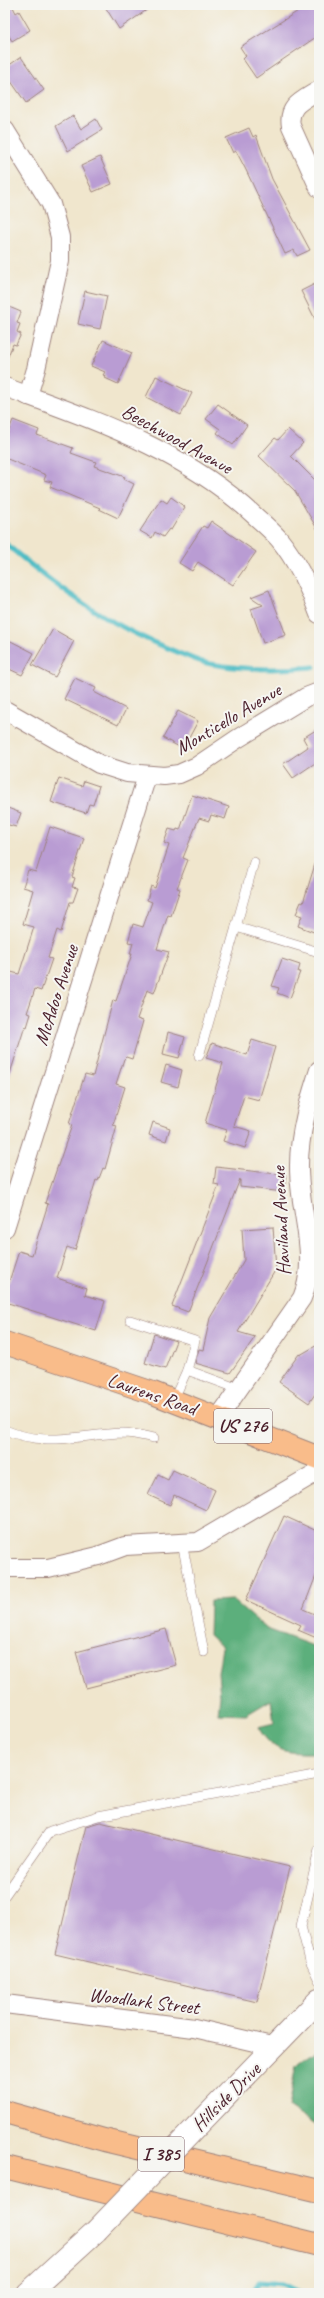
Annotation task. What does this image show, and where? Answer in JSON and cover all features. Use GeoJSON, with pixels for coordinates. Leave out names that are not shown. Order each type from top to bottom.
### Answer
{"type":"FeatureCollection","features":[{"type":"Feature","properties":{"kind":"main road","name":"Laurens Road"},"geometry":{"type":"LineString","coordinates":[[5,1343],[173,1400],[319,1458]]}},
{"type":"Feature","properties":{"kind":"main road","name":"I 385"},"geometry":{"type":"LineString","coordinates":[[5,2112],[104,2140],[319,2191]]}},
{"type":"Feature","properties":{"kind":"main road","name":"I 385"},"geometry":{"type":"LineString","coordinates":[[5,2167],[319,2245]]}},
{"type":"Feature","properties":{"kind":"street"},"geometry":{"type":"LineString","coordinates":[[319,90],[293,108],[289,117],[291,126],[319,188]]}},
{"type":"Feature","properties":{"kind":"street"},"geometry":{"type":"LineString","coordinates":[[5,130],[51,204],[60,237],[60,261],[36,369],[28,396]]}},
{"type":"Feature","properties":{"kind":"street","name":"Beechwood Avenue"},"geometry":{"type":"LineString","coordinates":[[5,387],[138,439],[218,485],[279,538],[296,563],[319,614]]}},
{"type":"Feature","properties":{"kind":"street","name":"Monticello Avenue"},"geometry":{"type":"LineString","coordinates":[[5,710],[99,764],[127,773],[147,776],[179,774],[197,766],[237,739],[306,697],[319,692]]}},
{"type":"Feature","properties":{"kind":"street","name":"McAdoo Avenue"},"geometry":{"type":"LineString","coordinates":[[5,1228],[147,776]]}},
{"type":"Feature","properties":{"kind":"street","name":"Haviland Avenue"},"geometry":{"type":"LineString","coordinates":[[219,1417],[302,1298],[314,1270],[309,1247],[298,1166],[307,1109],[319,1070]]}},
{"type":"Feature","properties":{"kind":"street"},"geometry":{"type":"LineString","coordinates":[[5,1568],[48,1568],[98,1556],[125,1546],[147,1543],[198,1542],[319,1471]]}},
{"type":"Feature","properties":{"kind":"street","name":"Hillside Drive"},"geometry":{"type":"LineString","coordinates":[[28,2293],[96,2231],[276,2047],[319,2000]]}},
{"type":"Feature","properties":{"kind":"street","name":"Woodlark Street"},"geometry":{"type":"LineString","coordinates":[[5,2004],[194,2028],[276,2047]]}},
{"type":"Feature","properties":{"kind":"lane"},"geometry":{"type":"LineString","coordinates":[[199,1056],[254,862]]}},
{"type":"Feature","properties":{"kind":"lane"},"geometry":{"type":"LineString","coordinates":[[236,927],[319,952]]}},
{"type":"Feature","properties":{"kind":"lane"},"geometry":{"type":"LineString","coordinates":[[130,1320],[195,1341],[187,1370],[173,1400]]}},
{"type":"Feature","properties":{"kind":"lane"},"geometry":{"type":"LineString","coordinates":[[187,1370],[239,1389]]}},
{"type":"Feature","properties":{"kind":"lane"},"geometry":{"type":"LineString","coordinates":[[5,1430],[23,1438],[66,1440],[124,1433],[154,1438]]}},
{"type":"Feature","properties":{"kind":"lane"},"geometry":{"type":"LineString","coordinates":[[182,1543],[204,1652]]}},
{"type":"Feature","properties":{"kind":"lane"},"geometry":{"type":"LineString","coordinates":[[5,1895],[50,1831],[98,1816],[319,1774]]}},
{"type":"Feature","properties":{"kind":"lane"},"geometry":{"type":"LineString","coordinates":[[319,1850],[301,1926],[310,1962],[319,1980]]}},
{"type":"Feature","properties":{"kind":"lane"},"geometry":{"type":"LineString","coordinates":[[310,1962],[319,1952]]}},
{"type":"Feature","properties":{"kind":"green space"},"geometry":{"type":"Polygon","coordinates":[[[233,1600],[267,1629],[319,1648],[319,1753],[291,1752],[277,1748],[270,1743],[258,1727],[274,1723],[271,1700],[246,1715],[218,1714],[220,1696],[218,1673],[222,1647],[209,1635],[210,1601],[233,1600]]]}},
{"type":"Feature","properties":{"kind":"green space"},"geometry":{"type":"Polygon","coordinates":[[[319,2049],[319,2128],[288,2107],[296,2065],[319,2049]]]}},
{"type":"Feature","properties":{"kind":"building"},"geometry":{"type":"Polygon","coordinates":[[[5,5],[12,5],[16,13],[19,11],[30,30],[12,41],[5,29],[5,5]]]}},
{"type":"Feature","properties":{"kind":"building"},"geometry":{"type":"Polygon","coordinates":[[[104,5],[154,5],[119,29],[104,5]]]}},
{"type":"Feature","properties":{"kind":"building"},"geometry":{"type":"Polygon","coordinates":[[[308,5],[319,5],[319,35],[256,78],[243,59],[246,56],[240,47],[308,5]]]}},
{"type":"Feature","properties":{"kind":"building"},"geometry":{"type":"Polygon","coordinates":[[[21,57],[44,90],[26,103],[8,77],[10,76],[5,68],[21,57]]]}},
{"type":"Feature","properties":{"kind":"building"},"geometry":{"type":"Polygon","coordinates":[[[73,116],[81,129],[96,119],[102,130],[68,151],[56,126],[73,116]]]}},
{"type":"Feature","properties":{"kind":"building"},"geometry":{"type":"Polygon","coordinates":[[[249,128],[253,137],[256,135],[272,179],[310,250],[297,256],[294,250],[285,254],[246,170],[236,151],[233,153],[226,138],[249,128]]]}},
{"type":"Feature","properties":{"kind":"building"},"geometry":{"type":"Polygon","coordinates":[[[100,157],[112,184],[93,192],[81,166],[100,157]]]}},
{"type":"Feature","properties":{"kind":"building"},"geometry":{"type":"Polygon","coordinates":[[[319,282],[319,327],[301,291],[319,282]]]}},
{"type":"Feature","properties":{"kind":"building"},"geometry":{"type":"Polygon","coordinates":[[[85,291],[107,296],[100,329],[78,324],[85,291]]]}},
{"type":"Feature","properties":{"kind":"building"},"geometry":{"type":"Polygon","coordinates":[[[9,307],[21,312],[17,323],[20,324],[17,332],[21,334],[16,345],[13,344],[6,361],[5,309],[8,310],[9,307]]]}},
{"type":"Feature","properties":{"kind":"building"},"geometry":{"type":"Polygon","coordinates":[[[103,340],[132,353],[118,384],[105,378],[106,376],[103,375],[105,372],[91,366],[103,340]]]}},
{"type":"Feature","properties":{"kind":"building"},"geometry":{"type":"Polygon","coordinates":[[[156,376],[192,393],[181,415],[146,397],[156,376]]]}},
{"type":"Feature","properties":{"kind":"building"},"geometry":{"type":"Polygon","coordinates":[[[218,404],[247,425],[233,445],[217,433],[220,429],[206,419],[218,404]]]}},
{"type":"Feature","properties":{"kind":"building"},"geometry":{"type":"Polygon","coordinates":[[[13,420],[39,430],[37,435],[73,448],[71,453],[96,462],[94,466],[125,477],[124,479],[134,484],[118,518],[99,509],[100,508],[50,487],[52,482],[44,480],[46,475],[5,458],[5,440],[13,420]]]}},
{"type":"Feature","properties":{"kind":"building"},"geometry":{"type":"Polygon","coordinates":[[[288,429],[303,443],[291,456],[319,484],[319,532],[295,491],[259,456],[275,438],[278,440],[288,429]]]}},
{"type":"Feature","properties":{"kind":"building"},"geometry":{"type":"Polygon","coordinates":[[[171,497],[185,507],[171,530],[169,529],[163,537],[155,532],[152,538],[140,531],[161,499],[167,503],[171,497]]]}},
{"type":"Feature","properties":{"kind":"building"},"geometry":{"type":"Polygon","coordinates":[[[211,521],[256,552],[233,585],[198,562],[192,571],[179,563],[203,526],[207,528],[211,521]]]}},
{"type":"Feature","properties":{"kind":"building"},"geometry":{"type":"Polygon","coordinates":[[[269,590],[286,635],[263,643],[251,609],[263,605],[251,597],[269,590]]]}},
{"type":"Feature","properties":{"kind":"building"},"geometry":{"type":"Polygon","coordinates":[[[53,629],[74,641],[55,677],[32,665],[53,629]]]}},
{"type":"Feature","properties":{"kind":"building"},"geometry":{"type":"Polygon","coordinates":[[[5,638],[34,653],[22,675],[5,667],[5,638]]]}},
{"type":"Feature","properties":{"kind":"building"},"geometry":{"type":"Polygon","coordinates":[[[75,678],[96,688],[94,692],[126,709],[118,725],[64,699],[75,678]]]}},
{"type":"Feature","properties":{"kind":"building"},"geometry":{"type":"Polygon","coordinates":[[[178,711],[198,721],[183,749],[163,738],[178,711]]]}},
{"type":"Feature","properties":{"kind":"building"},"geometry":{"type":"Polygon","coordinates":[[[319,728],[319,763],[318,761],[293,778],[283,764],[308,747],[303,738],[319,728]]]}},
{"type":"Feature","properties":{"kind":"building"},"geometry":{"type":"Polygon","coordinates":[[[59,778],[82,786],[84,781],[99,786],[93,805],[89,804],[86,813],[51,802],[59,778]]]}},
{"type":"Feature","properties":{"kind":"building"},"geometry":{"type":"Polygon","coordinates":[[[192,795],[229,807],[225,819],[211,815],[209,821],[199,818],[183,858],[188,860],[177,888],[180,889],[171,916],[168,915],[157,949],[169,952],[154,993],[147,990],[137,1019],[143,1021],[132,1059],[126,1057],[124,1059],[116,1084],[125,1087],[113,1125],[117,1126],[105,1169],[103,1168],[98,1181],[96,1180],[75,1250],[67,1247],[57,1278],[87,1288],[85,1295],[105,1301],[96,1331],[5,1302],[5,1294],[19,1251],[32,1255],[48,1204],[45,1203],[72,1125],[69,1124],[85,1074],[93,1076],[113,1000],[116,1001],[132,954],[130,954],[133,943],[128,942],[133,924],[143,927],[152,902],[147,900],[151,886],[155,888],[169,845],[164,843],[169,829],[176,831],[177,829],[180,830],[192,795]]]}},
{"type":"Feature","properties":{"kind":"building"},"geometry":{"type":"Polygon","coordinates":[[[5,807],[21,813],[16,827],[5,824],[5,807]]]}},
{"type":"Feature","properties":{"kind":"building"},"geometry":{"type":"Polygon","coordinates":[[[50,827],[84,838],[72,877],[75,878],[72,887],[78,888],[73,902],[70,902],[61,932],[57,930],[48,958],[52,959],[41,991],[35,989],[27,1013],[31,1014],[27,1027],[25,1026],[8,1080],[5,1080],[5,978],[7,971],[19,974],[34,927],[23,924],[33,890],[23,887],[28,870],[36,872],[50,827]]]}},
{"type":"Feature","properties":{"kind":"building"},"geometry":{"type":"Polygon","coordinates":[[[316,861],[319,861],[319,934],[298,926],[302,916],[296,914],[301,902],[303,903],[316,861]]]}},
{"type":"Feature","properties":{"kind":"building"},"geometry":{"type":"Polygon","coordinates":[[[282,959],[300,965],[298,972],[300,972],[290,998],[277,993],[279,988],[272,986],[282,959]]]}},
{"type":"Feature","properties":{"kind":"building"},"geometry":{"type":"Polygon","coordinates":[[[168,1032],[185,1037],[179,1058],[163,1054],[168,1032]]]}},
{"type":"Feature","properties":{"kind":"building"},"geometry":{"type":"Polygon","coordinates":[[[252,1040],[275,1047],[259,1100],[244,1096],[234,1126],[251,1131],[245,1148],[223,1141],[227,1130],[205,1123],[223,1063],[206,1058],[212,1043],[247,1055],[252,1040]]]}},
{"type":"Feature","properties":{"kind":"building"},"geometry":{"type":"Polygon","coordinates":[[[166,1065],[182,1070],[178,1087],[161,1082],[166,1065]]]}},
{"type":"Feature","properties":{"kind":"building"},"geometry":{"type":"Polygon","coordinates":[[[153,1122],[170,1128],[166,1141],[149,1135],[153,1122]]]}},
{"type":"Feature","properties":{"kind":"building"},"geometry":{"type":"Polygon","coordinates":[[[216,1167],[286,1175],[284,1192],[240,1187],[240,1179],[188,1312],[172,1306],[219,1185],[214,1184],[216,1167]]]}},
{"type":"Feature","properties":{"kind":"building"},"geometry":{"type":"Polygon","coordinates":[[[273,1227],[276,1269],[238,1332],[255,1337],[230,1373],[195,1363],[199,1349],[203,1350],[210,1318],[244,1260],[242,1229],[273,1227]]]}},
{"type":"Feature","properties":{"kind":"building"},"geometry":{"type":"Polygon","coordinates":[[[154,1334],[176,1341],[165,1369],[145,1363],[154,1334]]]}},
{"type":"Feature","properties":{"kind":"building"},"geometry":{"type":"Polygon","coordinates":[[[319,1344],[319,1388],[309,1403],[279,1382],[299,1354],[300,1355],[319,1344]]]}},
{"type":"Feature","properties":{"kind":"building"},"geometry":{"type":"Polygon","coordinates":[[[173,1470],[215,1490],[206,1510],[174,1495],[170,1505],[148,1495],[158,1475],[168,1480],[173,1470]]]}},
{"type":"Feature","properties":{"kind":"building"},"geometry":{"type":"Polygon","coordinates":[[[284,1516],[319,1532],[319,1568],[303,1609],[319,1616],[319,1639],[298,1630],[301,1625],[246,1600],[284,1516]]]}},
{"type":"Feature","properties":{"kind":"building"},"geometry":{"type":"Polygon","coordinates":[[[166,1629],[176,1665],[86,1688],[76,1652],[166,1629]]]}},
{"type":"Feature","properties":{"kind":"building"},"geometry":{"type":"Polygon","coordinates":[[[100,1822],[290,1867],[257,2002],[55,1954],[86,1826],[100,1822]]]}},
{"type":"Feature","properties":{"kind":"waterway"},"geometry":{"type":"LineString","coordinates":[[6,544],[66,592],[108,619],[153,642],[194,659],[211,664],[250,668],[288,669],[314,667]]}},
{"type":"Feature","properties":{"kind":"waterway"},"geometry":{"type":"LineString","coordinates":[[252,2293],[259,2282],[284,2284],[303,2293]]}}]}
